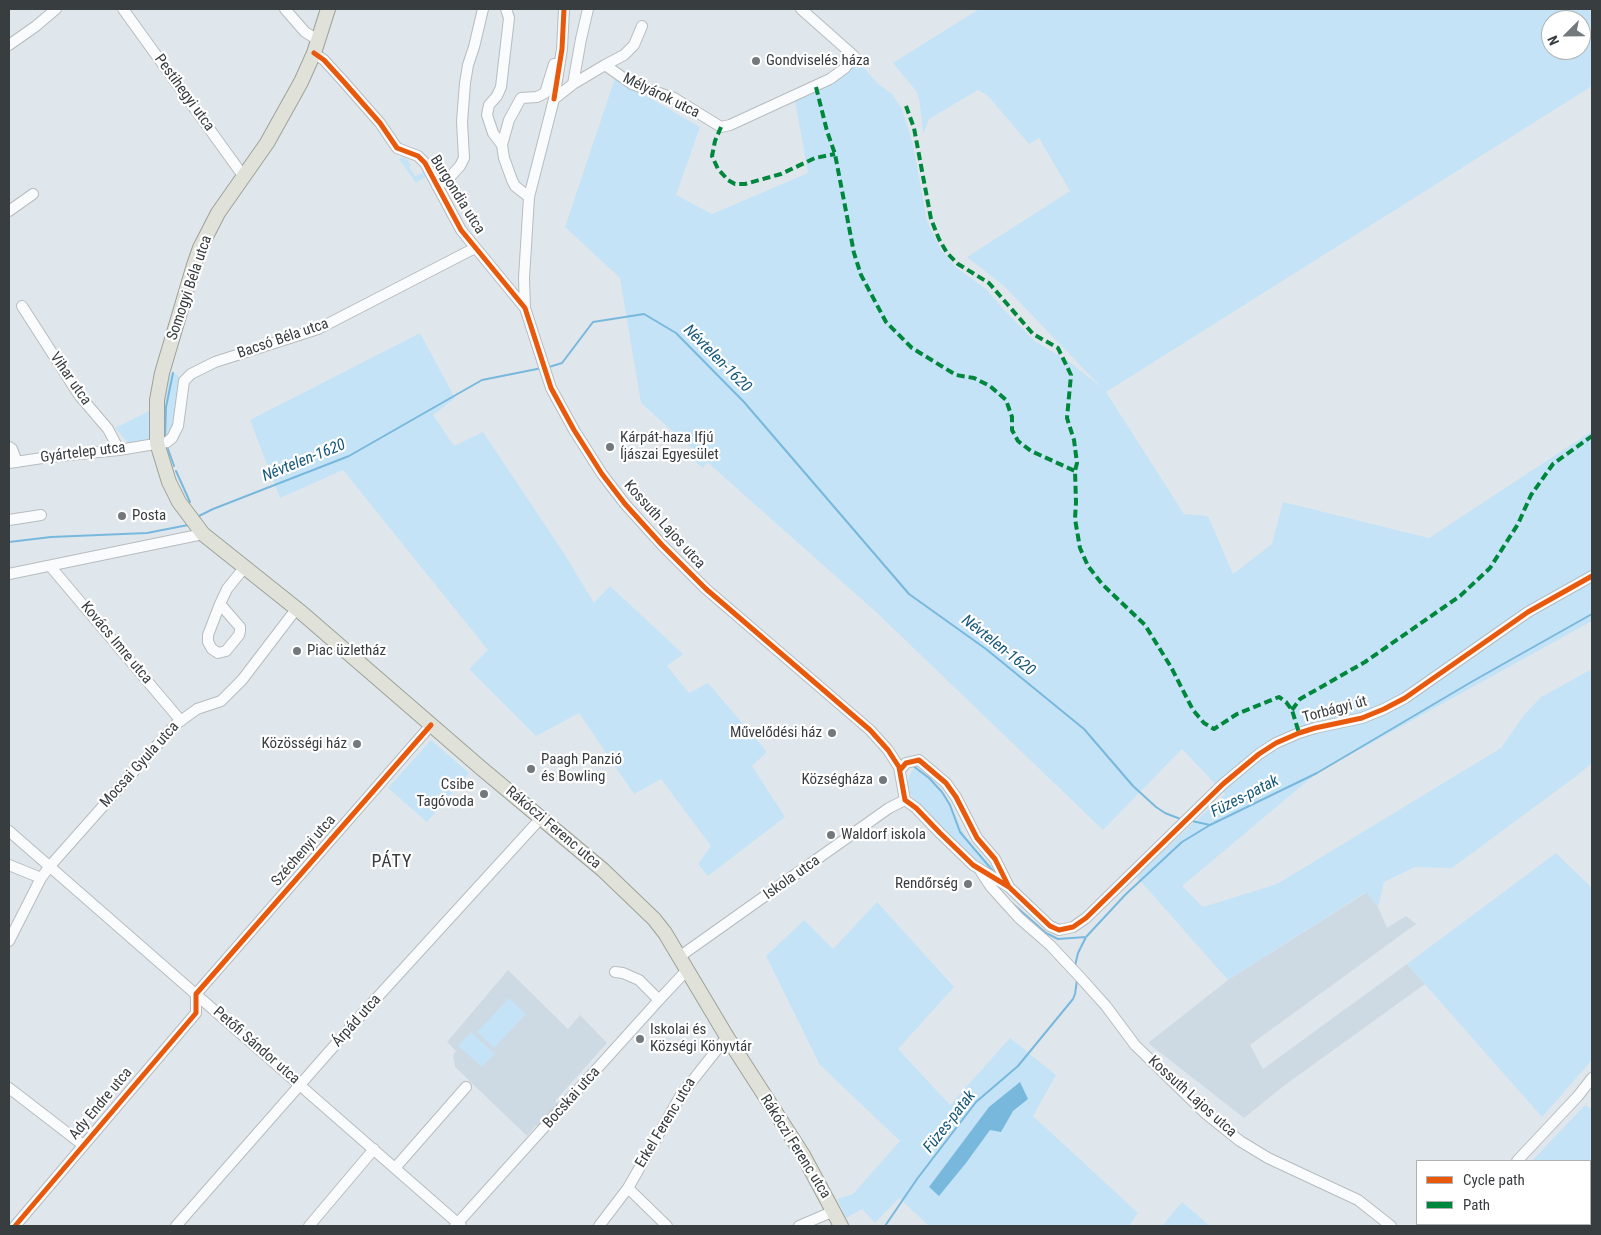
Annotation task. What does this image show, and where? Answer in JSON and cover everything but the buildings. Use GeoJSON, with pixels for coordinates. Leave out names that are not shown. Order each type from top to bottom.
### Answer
{"type":"FeatureCollection","features":[{"type":"Feature","properties":{"kind":"main road","name":"Somogyi Béla utca"},"geometry":{"type":"LineString","coordinates":[[179,502],[163,467],[157,443],[157,400],[162,373],[194,264],[218,213],[244,177],[285,113],[301,82],[316,46],[328,9]]}},
{"type":"Feature","properties":{"kind":"main road","name":"Rákóczi Ferenc utca"},"geometry":{"type":"LineString","coordinates":[[179,502],[197,527],[244,568],[296,608],[640,903],[660,926],[726,1037],[803,1155],[842,1226]]}},
{"type":"Feature","properties":{"kind":"street"},"geometry":{"type":"LineString","coordinates":[[9,46],[56,9]]}},
{"type":"Feature","properties":{"kind":"street","name":"Pestihegyi utca"},"geometry":{"type":"LineString","coordinates":[[123,9],[244,177]]}},
{"type":"Feature","properties":{"kind":"street","name":"Burgondia utca"},"geometry":{"type":"LineString","coordinates":[[285,9],[316,46],[324,60],[380,123],[397,148],[418,156],[425,163],[461,230],[475,248]]}},
{"type":"Feature","properties":{"kind":"street","name":"Burgondia utca"},"geometry":{"type":"LineString","coordinates":[[437,186],[449,178],[460,166],[464,158],[462,122],[465,83],[483,9]]}},
{"type":"Feature","properties":{"kind":"street"},"geometry":{"type":"LineString","coordinates":[[502,145],[493,133],[487,115],[489,105],[501,87],[509,18],[506,9]]}},
{"type":"Feature","properties":{"kind":"street"},"geometry":{"type":"LineString","coordinates":[[525,308],[524,278],[529,197],[554,98],[562,49],[564,9]]}},
{"type":"Feature","properties":{"kind":"street"},"geometry":{"type":"LineString","coordinates":[[573,84],[588,9]]}},
{"type":"Feature","properties":{"kind":"street","name":"Mélyárok utca"},"geometry":{"type":"LineString","coordinates":[[605,65],[632,84],[674,98],[720,127],[740,121],[816,87],[845,68],[854,56],[801,9]]}},
{"type":"Feature","properties":{"kind":"street"},"geometry":{"type":"LineString","coordinates":[[529,197],[512,180],[504,158],[502,145],[509,120],[521,98],[538,97],[545,93],[563,22]]}},
{"type":"Feature","properties":{"kind":"street"},"geometry":{"type":"LineString","coordinates":[[554,98],[573,84],[624,55],[634,45],[642,26]]}},
{"type":"Feature","properties":{"kind":"street"},"geometry":{"type":"LineString","coordinates":[[9,211],[33,194]]}},
{"type":"Feature","properties":{"kind":"street","name":"Bacsó Béla utca"},"geometry":{"type":"LineString","coordinates":[[157,443],[167,442],[175,432],[181,409],[184,380],[191,374],[224,359],[318,329],[475,248]]}},
{"type":"Feature","properties":{"kind":"street","name":"Kossuth Lajos utca"},"geometry":{"type":"LineString","coordinates":[[475,248],[525,308],[551,388],[574,430],[602,474],[625,504],[706,589],[870,730],[888,750],[906,765]]}},
{"type":"Feature","properties":{"kind":"street","name":"Vihar utca"},"geometry":{"type":"LineString","coordinates":[[22,306],[79,395],[108,429],[119,450]]}},
{"type":"Feature","properties":{"kind":"street","name":"Gyártelep utca"},"geometry":{"type":"LineString","coordinates":[[13,462],[119,450],[157,443]]}},
{"type":"Feature","properties":{"kind":"street"},"geometry":{"type":"LineString","coordinates":[[9,446],[12,449],[13,462]]}},
{"type":"Feature","properties":{"kind":"street"},"geometry":{"type":"LineString","coordinates":[[9,520],[41,516]]}},
{"type":"Feature","properties":{"kind":"street"},"geometry":{"type":"LineString","coordinates":[[9,574],[50,566],[197,527]]}},
{"type":"Feature","properties":{"kind":"street","name":"Kovács Imre utca"},"geometry":{"type":"LineString","coordinates":[[50,566],[181,721]]}},
{"type":"Feature","properties":{"kind":"street"},"geometry":{"type":"LineString","coordinates":[[220,604],[227,589],[244,568]]}},
{"type":"Feature","properties":{"kind":"street","name":"Torbágyi út"},"geometry":{"type":"LineString","coordinates":[[1059,930],[1072,927],[1086,918],[1247,763],[1276,744],[1315,728],[1362,718],[1405,698],[1528,612],[1592,576]]}},
{"type":"Feature","properties":{"kind":"street","name":"Mocsai Gyula utca"},"geometry":{"type":"LineString","coordinates":[[9,941],[41,878],[50,866],[175,725],[197,709],[221,701],[242,680],[296,608]]}},
{"type":"Feature","properties":{"kind":"street","name":"Széchenyi utca"},"geometry":{"type":"LineString","coordinates":[[196,994],[431,725]]}},
{"type":"Feature","properties":{"kind":"street","name":"Kossuth Lajos utca"},"geometry":{"type":"LineString","coordinates":[[906,765],[919,760],[946,783],[956,797],[977,838],[995,859],[1009,887]]}},
{"type":"Feature","properties":{"kind":"street","name":"Kossuth Lajos utca"},"geometry":{"type":"LineString","coordinates":[[906,765],[906,800],[978,869],[1019,918],[1050,945],[1106,1006],[1135,1045],[1206,1113],[1240,1141],[1268,1158],[1358,1200],[1391,1226]]}},
{"type":"Feature","properties":{"kind":"street","name":"Iskola utca"},"geometry":{"type":"LineString","coordinates":[[679,957],[889,808],[906,800]]}},
{"type":"Feature","properties":{"kind":"street","name":"Árpád utca"},"geometry":{"type":"LineString","coordinates":[[176,1226],[300,1085],[541,818]]}},
{"type":"Feature","properties":{"kind":"street","name":"Petőfi Sándor utca"},"geometry":{"type":"LineString","coordinates":[[9,831],[374,1149],[458,1225]]}},
{"type":"Feature","properties":{"kind":"street"},"geometry":{"type":"LineString","coordinates":[[9,865],[41,878]]}},
{"type":"Feature","properties":{"kind":"street","name":"Kossuth Lajos utca"},"geometry":{"type":"LineString","coordinates":[[978,869],[1009,887],[1050,926],[1059,930]]}},
{"type":"Feature","properties":{"kind":"street"},"geometry":{"type":"LineString","coordinates":[[1050,945],[1059,930]]}},
{"type":"Feature","properties":{"kind":"street","name":"Bocskai utca"},"geometry":{"type":"LineString","coordinates":[[458,1225],[687,970]]}},
{"type":"Feature","properties":{"kind":"street"},"geometry":{"type":"LineString","coordinates":[[615,972],[624,973],[640,980],[659,1000]]}},
{"type":"Feature","properties":{"kind":"street","name":"Ady Endre utca"},"geometry":{"type":"LineString","coordinates":[[15,1226],[196,1012],[196,994]]}},
{"type":"Feature","properties":{"kind":"street","name":"Erkel Ferenc utca"},"geometry":{"type":"LineString","coordinates":[[599,1226],[628,1188],[681,1095],[726,1037]]}},
{"type":"Feature","properties":{"kind":"street"},"geometry":{"type":"LineString","coordinates":[[1518,1160],[1578,1096],[1592,1078]]}},
{"type":"Feature","properties":{"kind":"street"},"geometry":{"type":"LineString","coordinates":[[395,1168],[466,1087]]}},
{"type":"Feature","properties":{"kind":"street"},"geometry":{"type":"LineString","coordinates":[[9,1088],[83,1144]]}},
{"type":"Feature","properties":{"kind":"street"},"geometry":{"type":"LineString","coordinates":[[309,1226],[374,1149]]}},
{"type":"Feature","properties":{"kind":"street"},"geometry":{"type":"LineString","coordinates":[[628,1188],[667,1226]]}},
{"type":"Feature","properties":{"kind":"street"},"geometry":{"type":"LineString","coordinates":[[799,1226],[834,1211]]}},
{"type":"Feature","properties":{"kind":"shaded area"},"geometry":{"type":"Polygon","coordinates":[[[979,9],[1592,9],[1592,86],[1106,392],[1184,514],[1208,516],[1233,574],[1272,544],[1283,502],[1429,538],[1592,431],[1592,621],[1317,773],[1182,886],[1203,907],[1277,884],[1501,748],[1524,715],[1541,697],[1592,669],[1592,763],[1452,868],[1415,867],[1384,882],[1378,907],[1366,892],[1228,980],[1136,876],[1225,794],[1182,749],[1103,830],[876,612],[707,462],[703,468],[691,458],[695,451],[641,403],[620,278],[565,227],[615,78],[700,127],[676,195],[712,214],[808,173],[795,101],[828,84],[858,61],[878,84],[892,94],[902,109],[913,144],[927,221],[941,250],[957,268],[986,289],[1035,341],[1071,363],[1101,387],[1004,286],[967,257],[1070,191],[1039,138],[1029,144],[987,95],[978,90],[929,119],[923,134],[917,92],[893,63],[979,9]]]}},
{"type":"Feature","properties":{"kind":"shaded area"},"geometry":{"type":"Polygon","coordinates":[[[403,157],[411,165],[409,167],[415,176],[425,172],[427,176],[416,183],[399,159],[403,157]]]}},
{"type":"Feature","properties":{"kind":"shaded area"},"geometry":{"type":"Polygon","coordinates":[[[420,333],[455,398],[433,415],[454,446],[483,432],[565,555],[594,603],[610,586],[683,654],[667,666],[689,693],[708,683],[767,752],[752,766],[785,817],[708,876],[698,864],[711,846],[661,779],[634,794],[579,713],[536,736],[469,669],[488,650],[343,470],[280,498],[250,420],[420,333]]]}},
{"type":"Feature","properties":{"kind":"shaded area"},"geometry":{"type":"Polygon","coordinates":[[[174,372],[181,379],[178,416],[170,434],[164,440],[162,436],[161,393],[166,375],[174,372]]]}},
{"type":"Feature","properties":{"kind":"shaded area"},"geometry":{"type":"Polygon","coordinates":[[[151,410],[151,438],[129,444],[115,428],[151,410]]]}},
{"type":"Feature","properties":{"kind":"shaded area"},"geometry":{"type":"Polygon","coordinates":[[[431,740],[469,773],[427,822],[388,788],[431,740]]]}},
{"type":"Feature","properties":{"kind":"shaded area"},"geometry":{"type":"Polygon","coordinates":[[[915,766],[932,779],[942,790],[966,838],[992,867],[998,877],[995,880],[921,808],[910,794],[906,787],[909,776],[915,766]]]}},
{"type":"Feature","properties":{"kind":"shaded area"},"geometry":{"type":"Polygon","coordinates":[[[1556,853],[1592,888],[1592,1060],[1542,1117],[1407,964],[1556,853]]]}},
{"type":"Feature","properties":{"kind":"shaded area"},"geometry":{"type":"Polygon","coordinates":[[[1367,892],[1378,907],[1387,928],[1406,916],[1416,924],[1250,1045],[1263,1069],[1407,964],[1425,984],[1285,1085],[1244,1118],[1148,1043],[1228,980],[1367,892]]]}},
{"type":"Feature","properties":{"kind":"shaded area"},"geometry":{"type":"Polygon","coordinates":[[[877,902],[954,987],[898,1049],[950,1105],[1010,1038],[1056,1075],[1033,1116],[1138,1213],[1129,1226],[929,1226],[899,1198],[875,1223],[862,1209],[846,1218],[837,1199],[853,1194],[900,1141],[820,1065],[766,956],[804,920],[833,949],[877,902]]]}},
{"type":"Feature","properties":{"kind":"shaded area"},"geometry":{"type":"Polygon","coordinates":[[[508,970],[568,1029],[580,1015],[607,1043],[555,1101],[560,1106],[540,1129],[536,1125],[527,1136],[455,1067],[453,1055],[456,1051],[447,1042],[508,970]]]}},
{"type":"Feature","properties":{"kind":"shaded area"},"geometry":{"type":"Polygon","coordinates":[[[509,998],[526,1014],[494,1048],[477,1032],[509,998]]]}},
{"type":"Feature","properties":{"kind":"shaded area"},"geometry":{"type":"Polygon","coordinates":[[[471,1032],[495,1054],[482,1067],[458,1046],[471,1032]]]}},
{"type":"Feature","properties":{"kind":"shaded area"},"geometry":{"type":"Polygon","coordinates":[[[1585,1105],[1592,1109],[1591,1164],[1591,1160],[1533,1160],[1585,1105]]]}},
{"type":"Feature","properties":{"kind":"shaded area"},"geometry":{"type":"Polygon","coordinates":[[[1182,1202],[1210,1226],[1162,1226],[1182,1202]]]}},
{"type":"Feature","properties":{"kind":"shaded area"},"geometry":{"type":"Polygon","coordinates":[[[1464,1225],[1554,1225],[1554,1226],[1462,1226],[1464,1225]]]}},
{"type":"Feature","properties":{"kind":"water"},"geometry":{"type":"Polygon","coordinates":[[[1020,1082],[1028,1099],[1013,1111],[1001,1132],[990,1130],[939,1196],[929,1187],[989,1107],[1020,1082]]]}},
{"type":"Feature","properties":{"kind":"waterway","name":"Névtelen-1620"},"geometry":{"type":"LineString","coordinates":[[549,367],[562,363],[593,322],[644,314],[676,333],[744,402],[909,594],[986,649],[1084,729],[1133,786],[1156,807],[1165,813],[1183,820]]}},
{"type":"Feature","properties":{"kind":"waterway","name":"Névtelen-1620"},"geometry":{"type":"LineString","coordinates":[[197,517],[349,456],[482,380],[542,368]]}},
{"type":"Feature","properties":{"kind":"waterway"},"geometry":{"type":"LineString","coordinates":[[165,438],[166,407],[173,373]]}},
{"type":"Feature","properties":{"kind":"waterway"},"geometry":{"type":"LineString","coordinates":[[168,449],[174,466]]}},
{"type":"Feature","properties":{"kind":"waterway"},"geometry":{"type":"LineString","coordinates":[[176,471],[190,502]]}},
{"type":"Feature","properties":{"kind":"waterway","name":"Névtelen-1620"},"geometry":{"type":"LineString","coordinates":[[9,542],[51,537],[147,533],[188,525]]}},
{"type":"Feature","properties":{"kind":"waterway","name":"Füzes-patak"},"geometry":{"type":"LineString","coordinates":[[1075,966],[1078,953],[1086,937],[1126,894],[1182,842],[1210,825],[1317,773],[1473,681],[1592,614]]}},
{"type":"Feature","properties":{"kind":"waterway"},"geometry":{"type":"LineString","coordinates":[[912,765],[929,778],[942,792],[950,805],[960,832],[993,871]]}},
{"type":"Feature","properties":{"kind":"waterway","name":"Névtelen-1620"},"geometry":{"type":"LineString","coordinates":[[1192,821],[1210,825]]}},
{"type":"Feature","properties":{"kind":"waterway"},"geometry":{"type":"LineString","coordinates":[[1012,903],[1046,933],[1058,939],[1086,937]]}},
{"type":"Feature","properties":{"kind":"waterway","name":"Füzes-patak"},"geometry":{"type":"LineString","coordinates":[[885,1226],[917,1179],[976,1102],[1018,1066],[1073,999],[1077,980]]}},
{"type":"Feature","properties":{"kind":"marked path"},"geometry":{"type":"LineString","coordinates":[[816,87],[835,154],[854,253],[861,275],[886,322],[912,348],[956,375],[974,378],[990,386],[1006,400],[1012,417],[1012,430],[1018,441],[1031,451],[1075,471]]}},
{"type":"Feature","properties":{"kind":"marked path"},"geometry":{"type":"LineString","coordinates":[[906,106],[914,128],[931,219],[947,253],[958,264],[989,283],[1033,334],[1058,348],[1071,375],[1067,418],[1074,440],[1077,463],[1075,471],[1075,519],[1080,548],[1088,566],[1102,584],[1145,625],[1171,667],[1193,710],[1204,723],[1214,729],[1237,714],[1279,697],[1292,710],[1299,733]]}},
{"type":"Feature","properties":{"kind":"marked path"},"geometry":{"type":"LineString","coordinates":[[721,127],[715,141],[712,156],[718,169],[728,180],[735,184],[745,184],[781,174],[815,158],[835,154]]}},
{"type":"Feature","properties":{"kind":"marked path"},"geometry":{"type":"LineString","coordinates":[[1292,710],[1300,699],[1365,662],[1460,596],[1490,568],[1518,524],[1531,495],[1553,464],[1592,436]]}},
{"type":"Feature","properties":{"kind":"cycle path"},"geometry":{"type":"LineString","coordinates":[[554,99],[562,49],[564,9]]}},
{"type":"Feature","properties":{"kind":"cycle path"},"geometry":{"type":"LineString","coordinates":[[314,53],[324,60],[380,123],[397,148],[418,156],[425,163],[461,230],[525,308],[551,388],[574,430],[602,474],[625,504],[706,589],[870,730],[888,750],[899,767],[905,800],[916,808],[973,865],[1009,887],[1050,926],[1059,930],[1073,927],[1086,918],[1223,784],[1259,754],[1276,743],[1299,733],[1362,718],[1405,698],[1528,612],[1592,576]]}},
{"type":"Feature","properties":{"kind":"cycle path"},"geometry":{"type":"LineString","coordinates":[[15,1226],[196,1013],[196,994],[431,725]]}},
{"type":"Feature","properties":{"kind":"cycle path"},"geometry":{"type":"LineString","coordinates":[[900,770],[906,763],[919,760],[946,783],[956,797],[977,838],[995,859],[1009,887]]}},
{"type":"Feature","properties":{"kind":"place","name":"Gondviselés háza"},"geometry":{"type":"Point","coordinates":[756,61]}},
{"type":"Feature","properties":{"kind":"place","name":"Kárpát-haza Ifjú Íjászai Egyesület"},"geometry":{"type":"Point","coordinates":[610,447]}},
{"type":"Feature","properties":{"kind":"place","name":"Posta"},"geometry":{"type":"Point","coordinates":[122,516]}},
{"type":"Feature","properties":{"kind":"place","name":"Piac üzletház"},"geometry":{"type":"Point","coordinates":[297,651]}},
{"type":"Feature","properties":{"kind":"place","name":"Művelődési ház"},"geometry":{"type":"Point","coordinates":[832,733]}},
{"type":"Feature","properties":{"kind":"place","name":"Közösségi ház"},"geometry":{"type":"Point","coordinates":[357,744]}},
{"type":"Feature","properties":{"kind":"place","name":"Paagh Panzió és Bowling"},"geometry":{"type":"Point","coordinates":[531,769]}},
{"type":"Feature","properties":{"kind":"place","name":"Községháza"},"geometry":{"type":"Point","coordinates":[883,780]}},
{"type":"Feature","properties":{"kind":"place","name":"Csibe Tagóvoda"},"geometry":{"type":"Point","coordinates":[484,794]}},
{"type":"Feature","properties":{"kind":"place","name":"Waldorf iskola"},"geometry":{"type":"Point","coordinates":[831,835]}},
{"type":"Feature","properties":{"kind":"place","name":"Rendőrség"},"geometry":{"type":"Point","coordinates":[968,884]}},
{"type":"Feature","properties":{"kind":"place","name":"Iskolai és Községi Könyvtár"},"geometry":{"type":"Point","coordinates":[640,1039]}},
{"type":"Feature","properties":{"kind":"district","name":"PÁTY"},"geometry":{"type":"Point","coordinates":[392,862]}}]}
